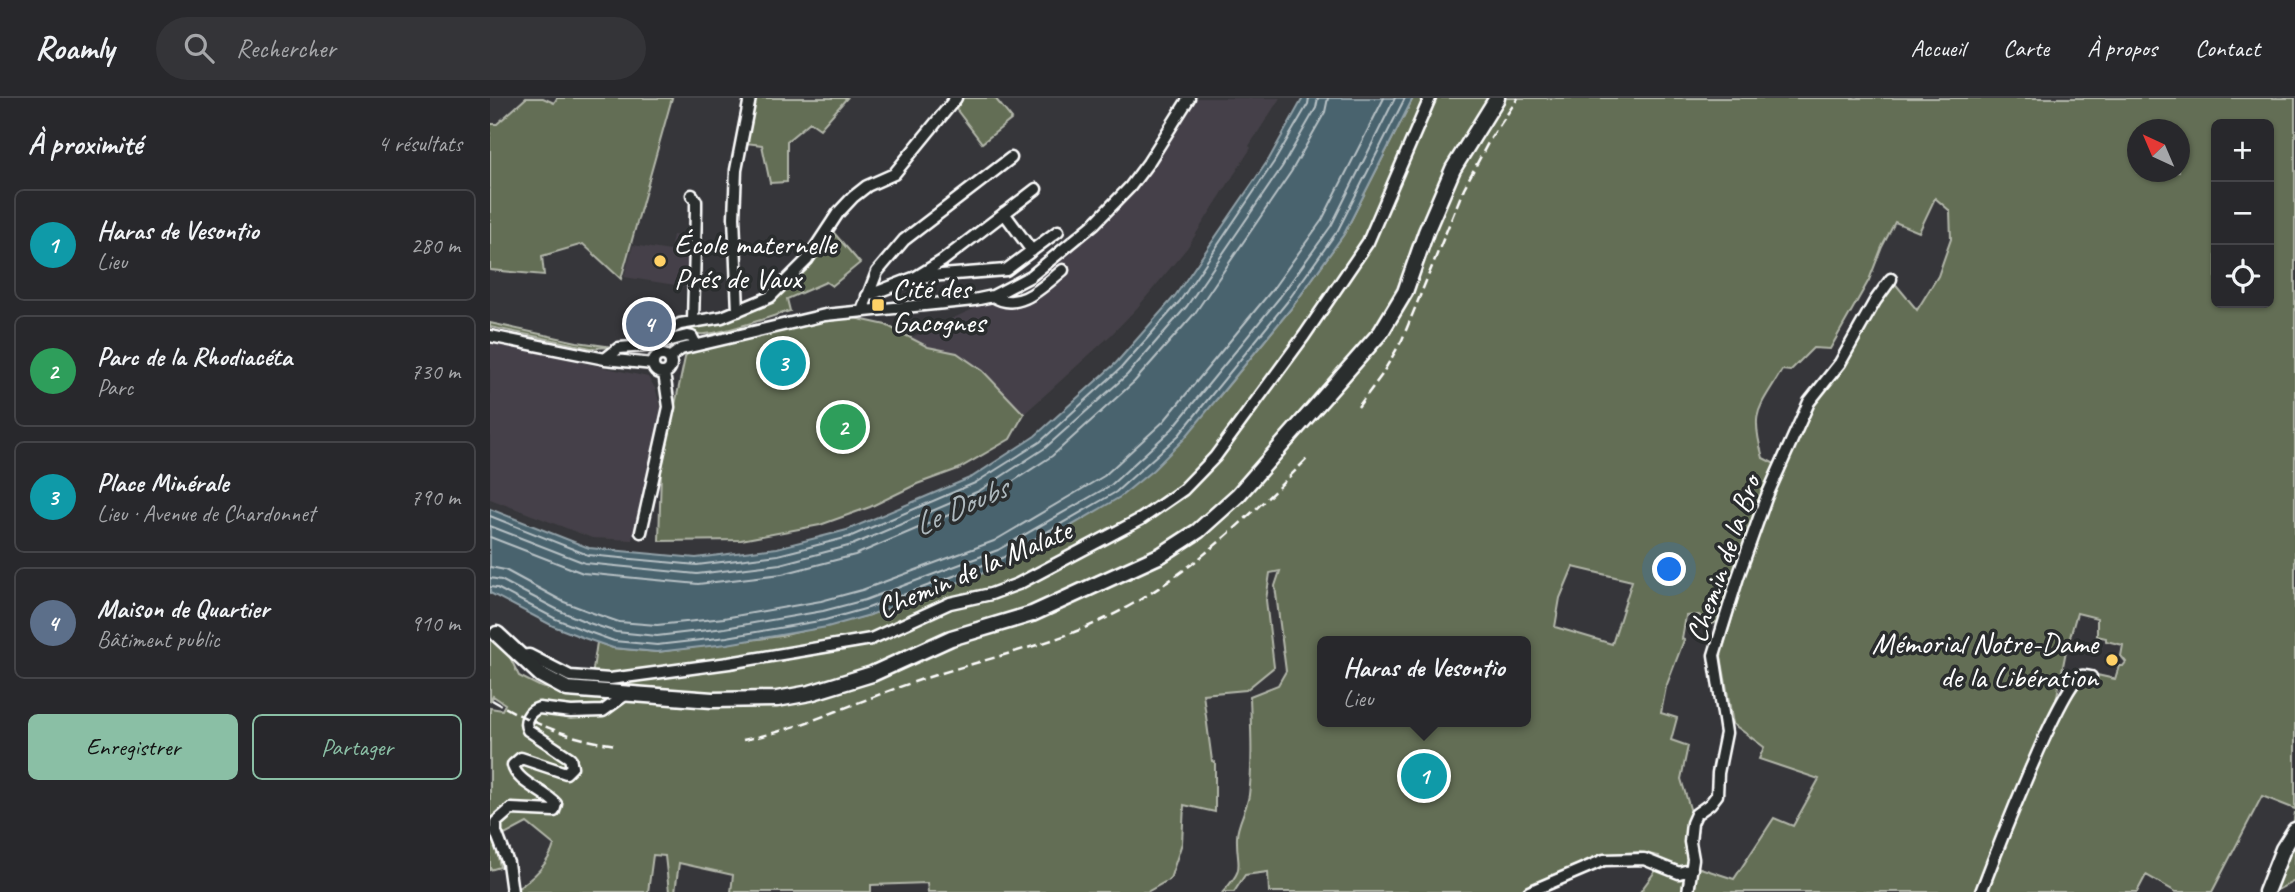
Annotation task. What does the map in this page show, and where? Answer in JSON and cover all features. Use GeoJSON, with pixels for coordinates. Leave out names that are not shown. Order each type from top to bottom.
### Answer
{"type":"FeatureCollection","features":[{"type":"Feature","properties":{"kind":"main road"},"geometry":{"type":"LineString","coordinates":[[497,634],[549,681],[567,689],[737,701],[777,699],[827,689],[872,674],[951,638],[1032,614],[1177,545],[1211,520],[1238,495],[1389,321],[1405,292],[1426,232],[1454,169],[1497,98]]}},
{"type":"Feature","properties":{"kind":"main road"},"geometry":{"type":"LineString","coordinates":[[2266,892],[2283,849],[2295,830]]}},
{"type":"Feature","properties":{"kind":"street"},"geometry":{"type":"LineString","coordinates":[[738,311],[734,217],[736,170],[750,98]]}},
{"type":"Feature","properties":{"kind":"street"},"geometry":{"type":"LineString","coordinates":[[661,341],[662,334],[675,326],[722,317],[769,297],[782,287],[807,260],[845,205],[867,186],[894,174],[956,98]]}},
{"type":"Feature","properties":{"kind":"street"},"geometry":{"type":"LineString","coordinates":[[669,358],[681,349],[825,314],[993,296],[1031,276],[1109,210],[1148,163],[1189,98]]}},
{"type":"Feature","properties":{"kind":"street","name":"Chemin de la Malate"},"geometry":{"type":"LineString","coordinates":[[520,656],[529,655],[570,676],[610,679],[729,663],[872,639],[950,603],[991,594],[1018,583],[1141,519],[1183,490],[1215,457],[1304,336],[1368,242],[1430,98]]}},
{"type":"Feature","properties":{"kind":"street"},"geometry":{"type":"LineString","coordinates":[[862,311],[877,272],[904,240],[1011,158]]}},
{"type":"Feature","properties":{"kind":"street"},"geometry":{"type":"LineString","coordinates":[[867,296],[916,277],[942,261],[1036,189]]}},
{"type":"Feature","properties":{"kind":"street"},"geometry":{"type":"LineString","coordinates":[[692,195],[696,201],[693,321]]}},
{"type":"Feature","properties":{"kind":"street"},"geometry":{"type":"LineString","coordinates":[[1004,213],[1032,251]]}},
{"type":"Feature","properties":{"kind":"street"},"geometry":{"type":"LineString","coordinates":[[916,277],[1006,270],[1058,231]]}},
{"type":"Feature","properties":{"kind":"street"},"geometry":{"type":"LineString","coordinates":[[993,296],[1012,303],[1026,299],[1063,270]]}},
{"type":"Feature","properties":{"kind":"street","name":"Chemin de la Bro"},"geometry":{"type":"LineString","coordinates":[[1688,892],[1692,869],[1692,823],[1696,814],[1714,801],[1717,795],[1719,764],[1726,733],[1714,655],[1738,577],[1766,498],[1809,402],[1840,363],[1875,301],[1891,279]]}},
{"type":"Feature","properties":{"kind":"street"},"geometry":{"type":"LineString","coordinates":[[490,336],[605,359],[653,365],[658,372],[664,373],[670,369],[669,358]]}},
{"type":"Feature","properties":{"kind":"street"},"geometry":{"type":"LineString","coordinates":[[605,359],[619,348],[647,346],[687,336],[692,337],[696,345]]}},
{"type":"Feature","properties":{"kind":"street"},"geometry":{"type":"LineString","coordinates":[[653,365],[657,357],[669,358]]}},
{"type":"Feature","properties":{"kind":"street"},"geometry":{"type":"LineString","coordinates":[[641,532],[669,407],[664,373]]}},
{"type":"Feature","properties":{"kind":"street"},"geometry":{"type":"LineString","coordinates":[[1981,892],[2046,736],[2077,678],[2091,677]]}},
{"type":"Feature","properties":{"kind":"street"},"geometry":{"type":"LineString","coordinates":[[512,892],[509,863],[496,832],[496,822],[511,809],[548,812],[556,808],[551,798],[516,774],[513,765],[521,758],[566,773],[572,766],[570,758],[528,730],[528,716],[539,708],[571,712],[603,711],[625,695]]}},
{"type":"Feature","properties":{"kind":"street"},"geometry":{"type":"LineString","coordinates":[[1529,892],[1604,860],[1644,859],[1679,873],[1692,869]]}},
{"type":"Feature","properties":{"kind":"shaded area"},"geometry":{"type":"Polygon","coordinates":[[[1194,98],[1280,98],[1187,248],[1111,335],[1024,414],[983,371],[957,353],[928,347],[912,337],[973,309],[971,305],[1028,288],[1110,219],[1128,197],[1194,98]]]}},
{"type":"Feature","properties":{"kind":"shaded area","name":"École maternelle Prés de Vaux"},"geometry":{"type":"Polygon","coordinates":[[[673,235],[693,238],[688,287],[624,277],[633,245],[670,251],[673,235]]]}},
{"type":"Feature","properties":{"kind":"shaded area"},"geometry":{"type":"Polygon","coordinates":[[[490,342],[648,377],[661,407],[632,540],[592,538],[490,499],[490,342]]]}},
{"type":"Feature","properties":{"kind":"green space"},"geometry":{"type":"Polygon","coordinates":[[[526,98],[543,98],[554,103],[557,98],[672,98],[621,279],[583,244],[542,256],[544,275],[490,270],[490,124],[497,124],[526,98]]]}},
{"type":"Feature","properties":{"kind":"green space"},"geometry":{"type":"Polygon","coordinates":[[[753,98],[847,98],[820,129],[810,122],[787,141],[787,182],[770,183],[762,145],[745,143],[753,98]]]}},
{"type":"Feature","properties":{"kind":"green space"},"geometry":{"type":"Polygon","coordinates":[[[963,98],[995,98],[1012,119],[982,143],[956,109],[963,98]]]}},
{"type":"Feature","properties":{"kind":"green space"},"geometry":{"type":"Polygon","coordinates":[[[1413,98],[2295,98],[2295,809],[2262,796],[2212,892],[2176,892],[2146,875],[2137,892],[1640,892],[1656,870],[1659,856],[1638,852],[1613,854],[1516,892],[1269,892],[1268,872],[1245,875],[1234,892],[1223,892],[1238,871],[1237,832],[1249,795],[1250,696],[1278,685],[1286,671],[1275,586],[1280,571],[1270,573],[1266,600],[1274,667],[1246,690],[1203,694],[1212,761],[1215,762],[1215,812],[1184,805],[1182,843],[1170,879],[1147,892],[928,892],[927,883],[871,885],[871,892],[731,892],[733,875],[679,863],[675,892],[669,892],[665,856],[653,855],[648,892],[512,892],[538,872],[554,845],[527,823],[495,840],[500,867],[490,870],[490,708],[502,710],[505,704],[493,696],[490,702],[490,633],[504,645],[519,676],[541,687],[589,697],[597,642],[613,648],[657,652],[781,636],[870,615],[1217,399],[1293,306],[1344,234],[1413,98]],[[1935,198],[1919,232],[1895,222],[1869,280],[1830,349],[1813,348],[1790,371],[1782,370],[1762,403],[1757,420],[1759,442],[1763,458],[1777,465],[1722,620],[1709,625],[1699,615],[1686,616],[1684,640],[1666,687],[1661,713],[1677,718],[1671,740],[1688,746],[1681,779],[1691,812],[1687,830],[1694,866],[1734,879],[1774,818],[1793,826],[1819,779],[1759,759],[1764,747],[1733,724],[1721,656],[1773,491],[1815,404],[1844,366],[1893,281],[1917,310],[1938,276],[1951,239],[1950,211],[1935,198]],[[1573,567],[1560,598],[1555,627],[1612,644],[1632,581],[1573,567]],[[2077,613],[2054,711],[2060,715],[2081,681],[2096,682],[2097,675],[2115,679],[2119,666],[2126,662],[2121,656],[2123,645],[2097,636],[2097,618],[2077,613]]]}},
{"type":"Feature","properties":{"kind":"green space"},"geometry":{"type":"Polygon","coordinates":[[[834,233],[860,263],[832,286],[826,282],[787,299],[790,311],[719,332],[684,332],[683,327],[717,324],[765,306],[795,282],[834,233]]]}},
{"type":"Feature","properties":{"kind":"green space"},"geometry":{"type":"Polygon","coordinates":[[[854,318],[886,325],[928,347],[957,353],[983,371],[1024,414],[1010,439],[958,469],[917,484],[870,507],[820,525],[741,540],[659,541],[661,471],[686,353],[821,321],[854,318]]]}},
{"type":"Feature","properties":{"kind":"green space"},"geometry":{"type":"Polygon","coordinates":[[[490,323],[613,347],[591,348],[490,327],[490,323]]]}},
{"type":"Feature","properties":{"kind":"green space"},"geometry":{"type":"Polygon","coordinates":[[[2295,812],[2295,881],[2275,891],[2290,849],[2295,812]]]}},
{"type":"Feature","properties":{"kind":"water","name":"Le Doubs"},"geometry":{"type":"Polygon","coordinates":[[[1303,98],[1413,98],[1344,234],[1293,306],[1184,439],[1153,470],[1120,497],[1005,565],[870,615],[827,627],[727,644],[657,652],[613,648],[553,626],[490,593],[490,509],[589,548],[696,558],[777,548],[847,530],[972,477],[1035,436],[1116,363],[1175,296],[1269,159],[1303,98]]]}},
{"type":"Feature","properties":{"kind":"railway"},"geometry":{"type":"LineString","coordinates":[[1358,407],[1381,376],[1402,340],[1464,188],[1489,141],[1518,98]]}},
{"type":"Feature","properties":{"kind":"railway"},"geometry":{"type":"LineString","coordinates":[[743,740],[787,729],[914,682],[1061,637],[1115,614],[1146,596],[1204,555],[1309,457]]}},
{"type":"Feature","properties":{"kind":"railway"},"geometry":{"type":"LineString","coordinates":[[492,700],[552,729],[600,743],[617,745]]}},
{"type":"Feature","properties":{"kind":"place","name":"École maternelle Prés de Vaux"},"geometry":{"type":"Point","coordinates":[660,261]}},
{"type":"Feature","properties":{"kind":"place","name":"Cité des Gacognes"},"geometry":{"type":"Point","coordinates":[878,305]}},
{"type":"Feature","properties":{"kind":"place","name":"Maison de Quartier"},"geometry":{"type":"Point","coordinates":[649,324]}},
{"type":"Feature","properties":{"kind":"place","name":"Place Minérale"},"geometry":{"type":"Point","coordinates":[783,363]}},
{"type":"Feature","properties":{"kind":"place","name":"Parc de la Rhodiacéta"},"geometry":{"type":"Point","coordinates":[843,427]}},
{"type":"Feature","properties":{"kind":"place","name":"Mémorial Notre-Dame de la Libération"},"geometry":{"type":"Point","coordinates":[2112,660]}},
{"type":"Feature","properties":{"kind":"place","name":"Haras de Vesontio"},"geometry":{"type":"Point","coordinates":[1424,776]}}]}
